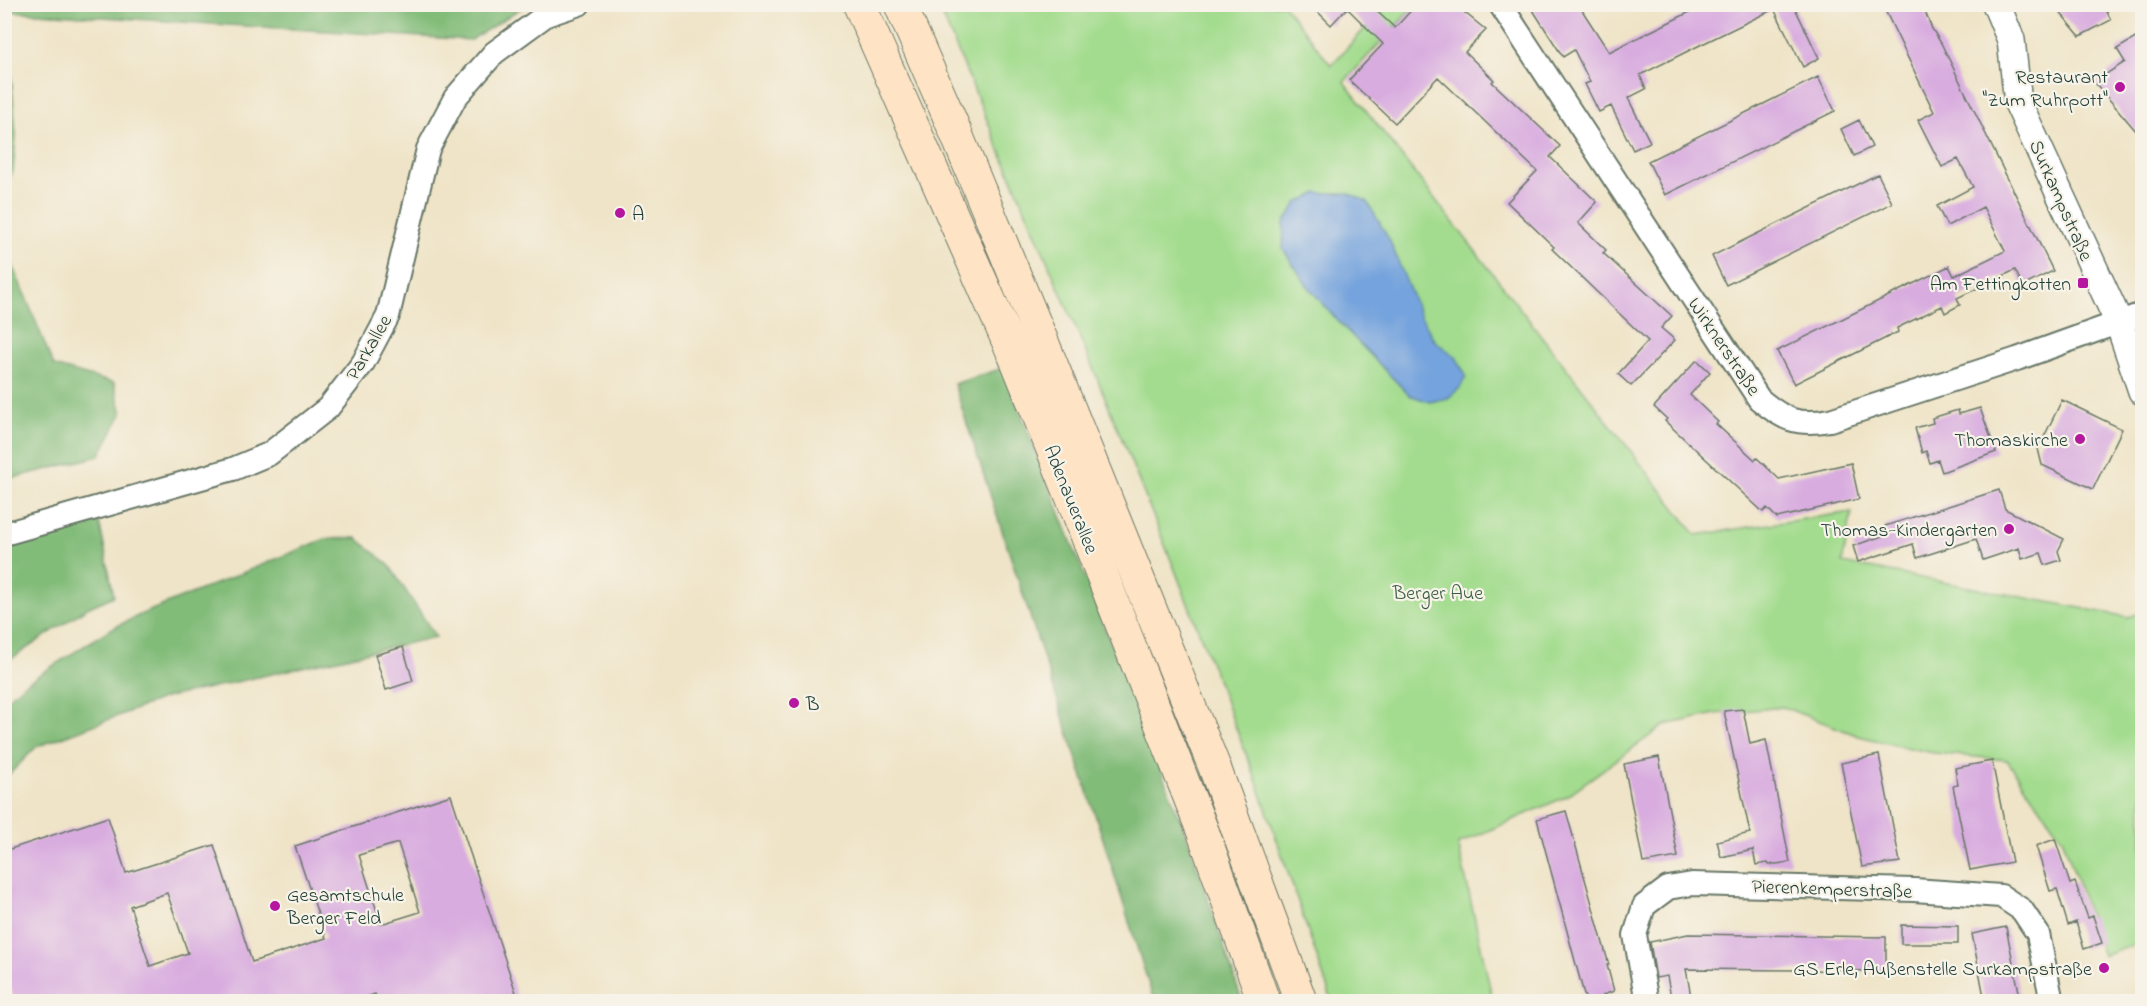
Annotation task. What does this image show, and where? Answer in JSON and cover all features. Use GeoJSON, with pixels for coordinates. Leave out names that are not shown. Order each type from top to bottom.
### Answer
{"type":"FeatureCollection","features":[{"type":"Feature","properties":{"kind":"main road","name":"Adenauerallee"},"geometry":{"type":"LineString","coordinates":[[860,4],[1017,362],[1060,467],[1199,821],[1264,1002]]}},
{"type":"Feature","properties":{"kind":"main road","name":"Adenauerallee"},"geometry":{"type":"LineString","coordinates":[[900,4],[985,202],[1191,710],[1300,1002]]}},
{"type":"Feature","properties":{"kind":"street","name":"Parkallee"},"geometry":{"type":"LineString","coordinates":[[4,534],[233,469],[269,454],[328,408],[363,363],[388,316],[428,149],[455,99],[494,52],[546,15],[579,4]]}},
{"type":"Feature","properties":{"kind":"street","name":"Wirknerstraße"},"geometry":{"type":"LineString","coordinates":[[1500,4],[1759,399],[1779,415],[1809,424],[1830,420],[2028,355],[2131,318]]}},
{"type":"Feature","properties":{"kind":"street","name":"Surkampstraße"},"geometry":{"type":"LineString","coordinates":[[1996,4],[2011,39],[2018,103],[2131,318],[2142,392]]}},
{"type":"Feature","properties":{"kind":"street","name":"Pierenkemperstraße"},"geometry":{"type":"LineString","coordinates":[[1647,1002],[1635,934],[1644,906],[1668,888],[1692,884],[1914,890],[2001,896],[2022,910],[2038,934],[2052,1002]]}},
{"type":"Feature","properties":{"kind":"green space"},"geometry":{"type":"Polygon","coordinates":[[[5,4],[526,5],[471,40],[6,11],[16,136],[13,171],[5,187],[5,4]]]}},
{"type":"Feature","properties":{"kind":"green space","name":"Berger Aue"},"geometry":{"type":"Polygon","coordinates":[[[938,5],[1284,5],[1331,65],[1385,5],[1415,5],[1344,82],[1696,535],[1852,512],[1842,563],[2128,617],[2142,612],[2142,942],[2103,956],[2063,840],[2007,760],[1934,753],[1899,746],[1859,736],[1783,707],[1715,714],[1665,725],[1565,797],[1458,844],[1493,1001],[1332,1001],[1258,785],[1175,570],[1095,373],[938,5]]]}},
{"type":"Feature","properties":{"kind":"green space"},"geometry":{"type":"Polygon","coordinates":[[[4,244],[54,366],[114,383],[122,414],[99,456],[5,480],[4,244]]]}},
{"type":"Feature","properties":{"kind":"green space"},"geometry":{"type":"Polygon","coordinates":[[[1003,368],[1190,845],[1242,1001],[1154,1001],[954,384],[1003,368]]]}},
{"type":"Feature","properties":{"kind":"green space"},"geometry":{"type":"Polygon","coordinates":[[[99,521],[114,596],[87,608],[5,663],[5,547],[99,521]]]}},
{"type":"Feature","properties":{"kind":"green space"},"geometry":{"type":"Polygon","coordinates":[[[357,538],[389,565],[436,637],[165,698],[36,747],[5,779],[5,701],[23,685],[109,630],[142,614],[325,539],[357,538]]]}},
{"type":"Feature","properties":{"kind":"water"},"geometry":{"type":"Polygon","coordinates":[[[1317,193],[1347,193],[1367,201],[1390,241],[1420,315],[1435,341],[1456,357],[1466,376],[1460,388],[1448,398],[1430,402],[1409,395],[1337,320],[1306,284],[1283,249],[1284,223],[1297,203],[1317,193]]]}},
{"type":"Feature","properties":{"kind":"building"},"geometry":{"type":"Polygon","coordinates":[[[1310,4],[1369,4],[1395,28],[1417,4],[1454,4],[1486,30],[1465,52],[1494,80],[1492,82],[1560,146],[1550,157],[1597,202],[1578,223],[1606,250],[1603,253],[1672,316],[1661,328],[1675,340],[1631,386],[1618,374],[1648,341],[1552,249],[1554,247],[1507,202],[1537,171],[1438,77],[1395,123],[1349,80],[1383,44],[1347,8],[1331,25],[1310,4]]]}},
{"type":"Feature","properties":{"kind":"building"},"geometry":{"type":"Polygon","coordinates":[[[1529,4],[1578,4],[1609,52],[1706,4],[1793,4],[1819,58],[1803,67],[1774,9],[1692,49],[1640,75],[1646,89],[1628,98],[1650,142],[1633,150],[1611,106],[1599,112],[1585,84],[1590,82],[1574,50],[1563,57],[1529,4]]]}},
{"type":"Feature","properties":{"kind":"building"},"geometry":{"type":"Polygon","coordinates":[[[1882,4],[1922,4],[1932,29],[2053,271],[2023,286],[2015,270],[1957,298],[1960,305],[1945,313],[1942,306],[1897,328],[1898,332],[1794,384],[1777,351],[1949,266],[1954,276],[2005,251],[1983,207],[1947,226],[1937,206],[1973,187],[1958,159],[1942,167],[1918,120],[1934,112],[1882,4]]]}},
{"type":"Feature","properties":{"kind":"building"},"geometry":{"type":"Polygon","coordinates":[[[2053,4],[2103,4],[2111,20],[2080,36],[2053,4]]]}},
{"type":"Feature","properties":{"kind":"building"},"geometry":{"type":"Polygon","coordinates":[[[2142,34],[2142,138],[2096,84],[2125,62],[2117,49],[2142,34]]]}},
{"type":"Feature","properties":{"kind":"building"},"geometry":{"type":"Polygon","coordinates":[[[1818,77],[1835,111],[1665,195],[1648,161],[1818,77]]]}},
{"type":"Feature","properties":{"kind":"building"},"geometry":{"type":"Polygon","coordinates":[[[1859,120],[1872,147],[1854,156],[1841,129],[1859,120]]]}},
{"type":"Feature","properties":{"kind":"building"},"geometry":{"type":"Polygon","coordinates":[[[1878,174],[1892,203],[1726,285],[1712,256],[1878,174]]]}},
{"type":"Feature","properties":{"kind":"building"},"geometry":{"type":"Polygon","coordinates":[[[1697,360],[1710,372],[1690,395],[1718,422],[1716,424],[1755,460],[1757,458],[1779,479],[1851,463],[1859,499],[1777,518],[1767,508],[1763,512],[1665,421],[1667,419],[1654,407],[1697,360]]]}},
{"type":"Feature","properties":{"kind":"building","name":"Thomaskirche"},"geometry":{"type":"Polygon","coordinates":[[[2062,400],[2122,429],[2093,489],[2042,465],[2038,449],[2062,400]]]}},
{"type":"Feature","properties":{"kind":"building"},"geometry":{"type":"Polygon","coordinates":[[[1980,408],[1996,452],[1942,472],[1938,460],[1930,463],[1926,451],[1922,453],[1915,428],[1933,423],[1932,418],[1958,410],[1959,414],[1980,408]]]}},
{"type":"Feature","properties":{"kind":"building"},"geometry":{"type":"Polygon","coordinates":[[[1999,490],[2005,509],[2064,539],[2058,551],[2061,560],[2045,565],[2041,553],[2022,559],[2019,548],[1983,560],[1976,539],[1917,558],[1913,544],[1858,562],[1853,546],[1888,534],[1885,526],[1999,490]]]}},
{"type":"Feature","properties":{"kind":"building"},"geometry":{"type":"Polygon","coordinates":[[[403,647],[413,681],[386,690],[375,655],[403,647]]]}},
{"type":"Feature","properties":{"kind":"building"},"geometry":{"type":"Polygon","coordinates":[[[1743,709],[1750,744],[1766,740],[1790,862],[1756,865],[1753,850],[1721,857],[1717,841],[1750,833],[1724,711],[1743,709]]]}},
{"type":"Feature","properties":{"kind":"building"},"geometry":{"type":"Polygon","coordinates":[[[1879,755],[1900,862],[1862,867],[1841,763],[1879,755]]]}},
{"type":"Feature","properties":{"kind":"building"},"geometry":{"type":"Polygon","coordinates":[[[1659,757],[1678,857],[1643,863],[1624,764],[1659,757]]]}},
{"type":"Feature","properties":{"kind":"building"},"geometry":{"type":"Polygon","coordinates":[[[1992,761],[2012,862],[1970,870],[1953,786],[1958,785],[1955,768],[1992,761]]]}},
{"type":"Feature","properties":{"kind":"building"},"geometry":{"type":"Polygon","coordinates":[[[451,795],[519,1002],[378,1002],[375,994],[352,1002],[15,1002],[4,969],[4,851],[108,817],[126,873],[214,845],[252,962],[326,938],[295,846],[451,795]],[[398,843],[359,855],[381,924],[420,912],[398,843]],[[167,893],[130,906],[150,966],[188,953],[167,893]]]}},
{"type":"Feature","properties":{"kind":"building"},"geometry":{"type":"Polygon","coordinates":[[[1566,811],[1609,965],[1607,965],[1614,991],[1603,995],[1605,1002],[1586,1002],[1537,819],[1566,811]]]}},
{"type":"Feature","properties":{"kind":"building"},"geometry":{"type":"Polygon","coordinates":[[[2055,839],[2070,884],[2075,882],[2088,918],[2093,916],[2102,943],[2084,949],[2076,922],[2068,925],[2057,889],[2050,891],[2036,846],[2055,839]]]}},
{"type":"Feature","properties":{"kind":"building"},"geometry":{"type":"Polygon","coordinates":[[[1901,925],[1958,926],[1958,944],[1901,944],[1901,925]]]}},
{"type":"Feature","properties":{"kind":"building"},"geometry":{"type":"Polygon","coordinates":[[[2006,927],[2021,1002],[1985,1002],[1972,934],[2006,927]]]}},
{"type":"Feature","properties":{"kind":"building"},"geometry":{"type":"Polygon","coordinates":[[[1688,934],[1886,937],[1886,971],[1686,969],[1692,1002],[1672,1002],[1667,976],[1656,978],[1650,942],[1688,934]]]}},
{"type":"Feature","properties":{"kind":"place","name":"Restaurant \"Zum Ruhrpott\""},"geometry":{"type":"Point","coordinates":[2120,87]}},
{"type":"Feature","properties":{"kind":"place","name":"A"},"geometry":{"type":"Point","coordinates":[620,213]}},
{"type":"Feature","properties":{"kind":"place","name":"Am Fettingkotten"},"geometry":{"type":"Point","coordinates":[2083,283]}},
{"type":"Feature","properties":{"kind":"place","name":"Thomaskirche"},"geometry":{"type":"Point","coordinates":[2080,439]}},
{"type":"Feature","properties":{"kind":"place","name":"Thomas-Kindergarten"},"geometry":{"type":"Point","coordinates":[2009,529]}},
{"type":"Feature","properties":{"kind":"place","name":"B"},"geometry":{"type":"Point","coordinates":[794,703]}},
{"type":"Feature","properties":{"kind":"place","name":"Gesamtschule Berger Feld"},"geometry":{"type":"Point","coordinates":[275,906]}},
{"type":"Feature","properties":{"kind":"place","name":"GS Erle, Außenstelle Surkampstraße"},"geometry":{"type":"Point","coordinates":[2104,968]}}]}
